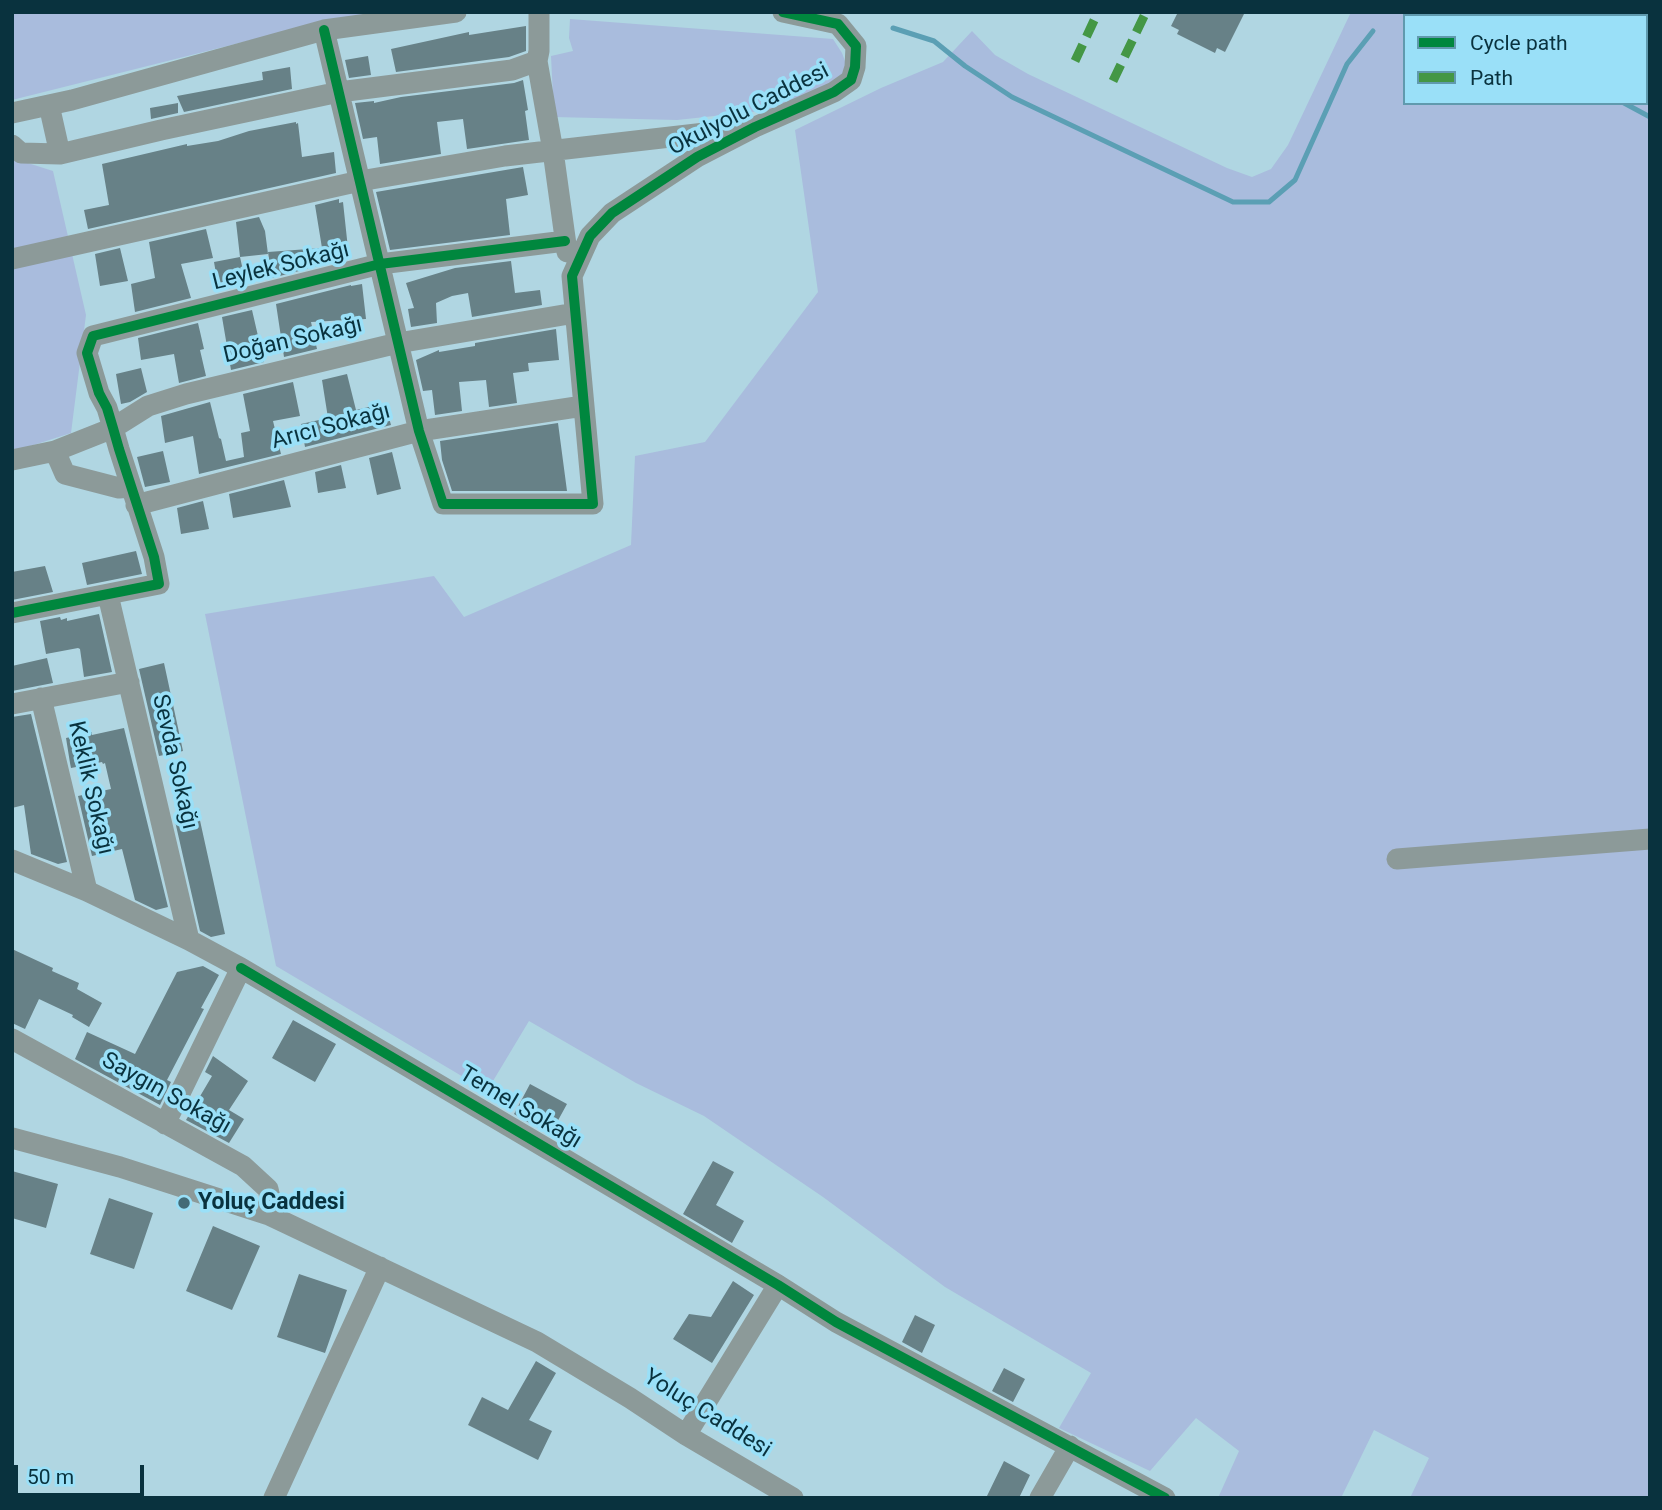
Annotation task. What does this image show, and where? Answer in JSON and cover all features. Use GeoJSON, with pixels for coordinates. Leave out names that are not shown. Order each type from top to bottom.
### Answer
{"type":"FeatureCollection","features":[{"type":"Feature","properties":{"kind":"street"},"geometry":{"type":"LineString","coordinates":[[12,113],[324,30],[456,12]]}},
{"type":"Feature","properties":{"kind":"street"},"geometry":{"type":"LineString","coordinates":[[539,12],[537,61],[572,276]]}},
{"type":"Feature","properties":{"kind":"street","name":"Okulyolu Caddesi"},"geometry":{"type":"LineString","coordinates":[[419,431],[443,504],[593,504],[572,276],[590,236],[611,213],[697,157],[755,127],[834,92],[851,80],[856,46],[838,24],[825,16],[783,12]]}},
{"type":"Feature","properties":{"kind":"street"},"geometry":{"type":"LineString","coordinates":[[324,30],[419,431]]}},
{"type":"Feature","properties":{"kind":"street"},"geometry":{"type":"LineString","coordinates":[[12,145],[21,153],[60,154],[339,92],[512,70],[537,61]]}},
{"type":"Feature","properties":{"kind":"street"},"geometry":{"type":"LineString","coordinates":[[49,105],[60,154]]}},
{"type":"Feature","properties":{"kind":"street"},"geometry":{"type":"LineString","coordinates":[[12,259],[360,181],[505,156],[755,127]]}},
{"type":"Feature","properties":{"kind":"street","name":"Leylek Sokağı"},"geometry":{"type":"LineString","coordinates":[[113,428],[86,353],[93,336],[380,264],[565,241]]}},
{"type":"Feature","properties":{"kind":"street","name":"Doğan Sokağı"},"geometry":{"type":"LineString","coordinates":[[12,460],[55,452],[113,428],[148,406],[186,394],[398,343],[575,313]]}},
{"type":"Feature","properties":{"kind":"street","name":"Arıcı Sokağı"},"geometry":{"type":"LineString","coordinates":[[133,496],[419,431],[583,406]]}},
{"type":"Feature","properties":{"kind":"street"},"geometry":{"type":"LineString","coordinates":[[12,613],[159,584],[154,557],[113,428]]}},
{"type":"Feature","properties":{"kind":"street"},"geometry":{"type":"LineString","coordinates":[[55,452],[65,474],[119,488],[133,496]]}},
{"type":"Feature","properties":{"kind":"street","name":"Sevda Sokağı"},"geometry":{"type":"LineString","coordinates":[[108,595],[189,940]]}},
{"type":"Feature","properties":{"kind":"street"},"geometry":{"type":"LineString","coordinates":[[12,704],[129,682]]}},
{"type":"Feature","properties":{"kind":"street","name":"Keklik Sokağı"},"geometry":{"type":"LineString","coordinates":[[41,698],[87,891]]}},
{"type":"Feature","properties":{"kind":"street"},"geometry":{"type":"LineString","coordinates":[[1397,859],[1650,839]]}},
{"type":"Feature","properties":{"kind":"street","name":"Temel Sokağı"},"geometry":{"type":"LineString","coordinates":[[12,860],[87,891],[241,968],[872,1342],[1070,1446]]}},
{"type":"Feature","properties":{"kind":"street"},"geometry":{"type":"LineString","coordinates":[[165,1124],[241,968]]}},
{"type":"Feature","properties":{"kind":"street","name":"Saygın Sokağı"},"geometry":{"type":"LineString","coordinates":[[12,1039],[243,1166],[268,1189],[271,1202],[269,1214]]}},
{"type":"Feature","properties":{"kind":"street","name":"Yoluç Caddesi"},"geometry":{"type":"LineString","coordinates":[[12,1138],[120,1167],[269,1214],[537,1342],[793,1498]]}},
{"type":"Feature","properties":{"kind":"street"},"geometry":{"type":"LineString","coordinates":[[274,1498],[380,1267]]}},
{"type":"Feature","properties":{"kind":"street"},"geometry":{"type":"LineString","coordinates":[[686,1435],[778,1285]]}},
{"type":"Feature","properties":{"kind":"street"},"geometry":{"type":"LineString","coordinates":[[1040,1498],[1070,1446],[1165,1498]]}},
{"type":"Feature","properties":{"kind":"shaded area"},"geometry":{"type":"Polygon","coordinates":[[[12,12],[388,12],[327,21],[12,100],[12,12]]]}},
{"type":"Feature","properties":{"kind":"shaded area"},"geometry":{"type":"Polygon","coordinates":[[[1351,12],[1451,14],[1403,14],[1403,105],[1648,105],[1648,14],[1637,14],[1650,12],[1650,1498],[1410,1498],[1429,1458],[1374,1430],[1341,1498],[1218,1498],[1239,1451],[1196,1418],[1150,1471],[1059,1428],[1091,1373],[945,1287],[823,1197],[704,1116],[636,1083],[529,1021],[487,1091],[276,966],[205,614],[434,576],[464,617],[631,545],[635,456],[705,442],[818,292],[795,130],[881,88],[943,62],[972,31],[995,55],[1028,74],[1227,168],[1252,177],[1271,169],[1288,145],[1351,12]]]}},
{"type":"Feature","properties":{"kind":"shaded area"},"geometry":{"type":"Polygon","coordinates":[[[570,19],[833,39],[846,64],[841,77],[824,91],[770,110],[677,120],[554,117],[551,56],[573,51],[569,38],[570,19]]]}},
{"type":"Feature","properties":{"kind":"shaded area"},"geometry":{"type":"Polygon","coordinates":[[[12,158],[53,171],[86,315],[71,433],[12,452],[12,158]]]}},
{"type":"Feature","properties":{"kind":"building"},"geometry":{"type":"Polygon","coordinates":[[[1178,12],[1245,12],[1225,52],[1217,48],[1215,53],[1177,34],[1179,30],[1171,26],[1178,12]]]}},
{"type":"Feature","properties":{"kind":"building"},"geometry":{"type":"Polygon","coordinates":[[[526,26],[526,51],[509,57],[396,72],[391,49],[469,32],[469,35],[526,26]]]}},
{"type":"Feature","properties":{"kind":"building"},"geometry":{"type":"Polygon","coordinates":[[[368,56],[371,75],[349,78],[345,60],[368,56]]]}},
{"type":"Feature","properties":{"kind":"building"},"geometry":{"type":"Polygon","coordinates":[[[290,67],[292,89],[184,112],[177,96],[263,80],[262,72],[290,67]]]}},
{"type":"Feature","properties":{"kind":"building"},"geometry":{"type":"Polygon","coordinates":[[[523,80],[529,140],[467,149],[463,119],[437,122],[441,154],[380,164],[377,137],[363,139],[355,103],[374,103],[523,80]]]}},
{"type":"Feature","properties":{"kind":"building"},"geometry":{"type":"Polygon","coordinates":[[[178,103],[178,113],[151,119],[150,108],[178,103]]]}},
{"type":"Feature","properties":{"kind":"building"},"geometry":{"type":"Polygon","coordinates":[[[296,122],[302,157],[334,152],[336,173],[88,229],[84,210],[109,205],[102,164],[296,122]]]}},
{"type":"Feature","properties":{"kind":"building"},"geometry":{"type":"Polygon","coordinates":[[[523,167],[528,195],[506,199],[510,235],[390,250],[376,192],[523,167]]]}},
{"type":"Feature","properties":{"kind":"building"},"geometry":{"type":"Polygon","coordinates":[[[339,199],[339,203],[343,202],[349,258],[272,278],[268,252],[322,248],[315,205],[339,199]]]}},
{"type":"Feature","properties":{"kind":"building"},"geometry":{"type":"Polygon","coordinates":[[[259,217],[265,231],[268,254],[240,257],[236,222],[259,217]]]}},
{"type":"Feature","properties":{"kind":"building"},"geometry":{"type":"Polygon","coordinates":[[[206,229],[213,258],[181,264],[191,298],[135,312],[131,284],[155,278],[149,242],[206,229]]]}},
{"type":"Feature","properties":{"kind":"building"},"geometry":{"type":"Polygon","coordinates":[[[120,248],[128,281],[100,286],[95,254],[120,248]]]}},
{"type":"Feature","properties":{"kind":"building"},"geometry":{"type":"Polygon","coordinates":[[[240,257],[246,284],[219,291],[214,262],[240,257]]]}},
{"type":"Feature","properties":{"kind":"building"},"geometry":{"type":"Polygon","coordinates":[[[511,261],[515,293],[540,290],[542,305],[472,317],[468,293],[436,303],[437,323],[411,327],[408,309],[414,308],[406,283],[455,268],[511,261]]]}},
{"type":"Feature","properties":{"kind":"building"},"geometry":{"type":"Polygon","coordinates":[[[362,284],[366,319],[311,322],[317,349],[284,357],[276,304],[362,284]]]}},
{"type":"Feature","properties":{"kind":"building"},"geometry":{"type":"Polygon","coordinates":[[[252,310],[264,362],[231,370],[222,317],[252,310]]]}},
{"type":"Feature","properties":{"kind":"building"},"geometry":{"type":"Polygon","coordinates":[[[198,323],[206,376],[179,383],[174,354],[141,360],[138,338],[198,323]]]}},
{"type":"Feature","properties":{"kind":"building"},"geometry":{"type":"Polygon","coordinates":[[[556,329],[559,360],[528,363],[529,371],[513,373],[517,403],[489,407],[486,380],[459,382],[462,411],[435,415],[432,390],[423,391],[416,360],[439,350],[475,346],[475,343],[556,329]]]}},
{"type":"Feature","properties":{"kind":"building"},"geometry":{"type":"Polygon","coordinates":[[[141,368],[147,392],[121,404],[116,374],[141,368]]]}},
{"type":"Feature","properties":{"kind":"building"},"geometry":{"type":"Polygon","coordinates":[[[347,374],[356,410],[385,403],[391,425],[305,447],[301,424],[328,418],[322,380],[347,374]]]}},
{"type":"Feature","properties":{"kind":"building"},"geometry":{"type":"Polygon","coordinates":[[[293,382],[300,416],[273,421],[281,454],[199,474],[193,436],[165,443],[161,416],[210,402],[226,461],[244,457],[241,433],[250,431],[243,394],[293,382]]]}},
{"type":"Feature","properties":{"kind":"building"},"geometry":{"type":"Polygon","coordinates":[[[558,423],[567,491],[452,491],[442,460],[440,441],[558,423]]]}},
{"type":"Feature","properties":{"kind":"building"},"geometry":{"type":"Polygon","coordinates":[[[163,451],[170,482],[145,487],[137,457],[163,451]]]}},
{"type":"Feature","properties":{"kind":"building"},"geometry":{"type":"Polygon","coordinates":[[[392,452],[401,489],[377,495],[369,458],[392,452]]]}},
{"type":"Feature","properties":{"kind":"building"},"geometry":{"type":"Polygon","coordinates":[[[341,465],[346,488],[318,493],[315,472],[341,465]]]}},
{"type":"Feature","properties":{"kind":"building"},"geometry":{"type":"Polygon","coordinates":[[[284,480],[291,507],[233,518],[229,494],[284,480]]]}},
{"type":"Feature","properties":{"kind":"building"},"geometry":{"type":"Polygon","coordinates":[[[203,501],[209,529],[181,534],[177,508],[203,501]]]}},
{"type":"Feature","properties":{"kind":"building"},"geometry":{"type":"Polygon","coordinates":[[[136,551],[142,574],[87,585],[82,563],[136,551]]]}},
{"type":"Feature","properties":{"kind":"building"},"geometry":{"type":"Polygon","coordinates":[[[45,566],[53,592],[12,600],[12,572],[45,566]]]}},
{"type":"Feature","properties":{"kind":"building"},"geometry":{"type":"Polygon","coordinates":[[[99,614],[112,672],[84,677],[78,648],[46,654],[40,621],[60,617],[61,620],[67,618],[67,621],[99,614]]]}},
{"type":"Feature","properties":{"kind":"building"},"geometry":{"type":"Polygon","coordinates":[[[47,658],[53,683],[12,691],[12,666],[47,658]]]}},
{"type":"Feature","properties":{"kind":"building"},"geometry":{"type":"Polygon","coordinates":[[[164,663],[183,751],[159,756],[139,669],[164,663]]]}},
{"type":"Feature","properties":{"kind":"building"},"geometry":{"type":"Polygon","coordinates":[[[31,714],[67,862],[58,864],[31,854],[24,805],[12,808],[12,717],[31,714]]]}},
{"type":"Feature","properties":{"kind":"building"},"geometry":{"type":"Polygon","coordinates":[[[124,728],[168,907],[156,910],[135,900],[122,849],[92,856],[78,796],[111,789],[105,763],[71,768],[70,763],[66,738],[124,728]]]}},
{"type":"Feature","properties":{"kind":"building"},"geometry":{"type":"Polygon","coordinates":[[[199,816],[225,934],[211,937],[200,931],[175,821],[199,816]]]}},
{"type":"Feature","properties":{"kind":"building"},"geometry":{"type":"Polygon","coordinates":[[[12,949],[79,983],[77,989],[102,1003],[89,1027],[72,1017],[73,1015],[39,999],[25,1029],[12,1023],[12,949]]]}},
{"type":"Feature","properties":{"kind":"building"},"geometry":{"type":"Polygon","coordinates":[[[203,966],[219,975],[167,1080],[171,1082],[160,1105],[75,1059],[87,1032],[135,1054],[177,972],[203,966]]]}},
{"type":"Feature","properties":{"kind":"building"},"geometry":{"type":"Polygon","coordinates":[[[293,1020],[336,1044],[315,1082],[272,1058],[293,1020]]]}},
{"type":"Feature","properties":{"kind":"building"},"geometry":{"type":"Polygon","coordinates":[[[213,1056],[248,1081],[229,1110],[244,1119],[229,1143],[186,1120],[212,1076],[205,1072],[213,1056]]]}},
{"type":"Feature","properties":{"kind":"building"},"geometry":{"type":"Polygon","coordinates":[[[530,1084],[567,1104],[550,1135],[514,1114],[530,1084]]]}},
{"type":"Feature","properties":{"kind":"building"},"geometry":{"type":"Polygon","coordinates":[[[713,1161],[734,1172],[716,1205],[744,1221],[732,1243],[683,1214],[713,1161]]]}},
{"type":"Feature","properties":{"kind":"building"},"geometry":{"type":"Polygon","coordinates":[[[12,1171],[58,1184],[46,1228],[12,1218],[12,1171]]]}},
{"type":"Feature","properties":{"kind":"building"},"geometry":{"type":"Polygon","coordinates":[[[109,1198],[153,1213],[134,1269],[90,1254],[109,1198]]]}},
{"type":"Feature","properties":{"kind":"building"},"geometry":{"type":"Polygon","coordinates":[[[213,1226],[260,1246],[232,1310],[186,1291],[213,1226]]]}},
{"type":"Feature","properties":{"kind":"building"},"geometry":{"type":"Polygon","coordinates":[[[299,1274],[347,1290],[325,1353],[277,1337],[299,1274]]]}},
{"type":"Feature","properties":{"kind":"building"},"geometry":{"type":"Polygon","coordinates":[[[733,1281],[754,1295],[712,1363],[673,1339],[689,1314],[711,1317],[733,1281]]]}},
{"type":"Feature","properties":{"kind":"building"},"geometry":{"type":"Polygon","coordinates":[[[915,1315],[935,1325],[922,1353],[902,1342],[915,1315]]]}},
{"type":"Feature","properties":{"kind":"building"},"geometry":{"type":"Polygon","coordinates":[[[536,1361],[556,1373],[529,1420],[552,1431],[538,1460],[468,1425],[482,1397],[508,1410],[536,1361]]]}},
{"type":"Feature","properties":{"kind":"building"},"geometry":{"type":"Polygon","coordinates":[[[1004,1368],[1025,1379],[1013,1402],[992,1391],[1004,1368]]]}},
{"type":"Feature","properties":{"kind":"building"},"geometry":{"type":"Polygon","coordinates":[[[1004,1461],[1030,1475],[1019,1498],[986,1498],[1004,1461]]]}},
{"type":"Feature","properties":{"kind":"waterway"},"geometry":{"type":"LineString","coordinates":[[893,28],[934,41],[965,66],[1012,97],[1233,202],[1269,202],[1295,180],[1347,64],[1373,31]]}},
{"type":"Feature","properties":{"kind":"waterway"},"geometry":{"type":"LineString","coordinates":[[1628,105],[1650,117]]}},
{"type":"Feature","properties":{"kind":"marked path"},"geometry":{"type":"LineString","coordinates":[[1075,61],[1098,12]]}},
{"type":"Feature","properties":{"kind":"marked path"},"geometry":{"type":"LineString","coordinates":[[1113,81],[1146,12]]}},
{"type":"Feature","properties":{"kind":"cycle path"},"geometry":{"type":"LineString","coordinates":[[324,30],[419,431],[443,504],[593,504],[572,276],[590,236],[612,213],[697,157],[755,127],[834,92],[851,80],[856,46],[838,24],[783,12]]}},
{"type":"Feature","properties":{"kind":"cycle path"},"geometry":{"type":"LineString","coordinates":[[12,613],[159,584],[154,557],[87,353],[93,336],[380,264],[565,241]]}},
{"type":"Feature","properties":{"kind":"cycle path"},"geometry":{"type":"LineString","coordinates":[[241,968],[778,1285],[836,1322],[1165,1498]]}},
{"type":"Feature","properties":{"kind":"place","name":"Yoluç Caddesi"},"geometry":{"type":"Point","coordinates":[184,1203]}}]}
